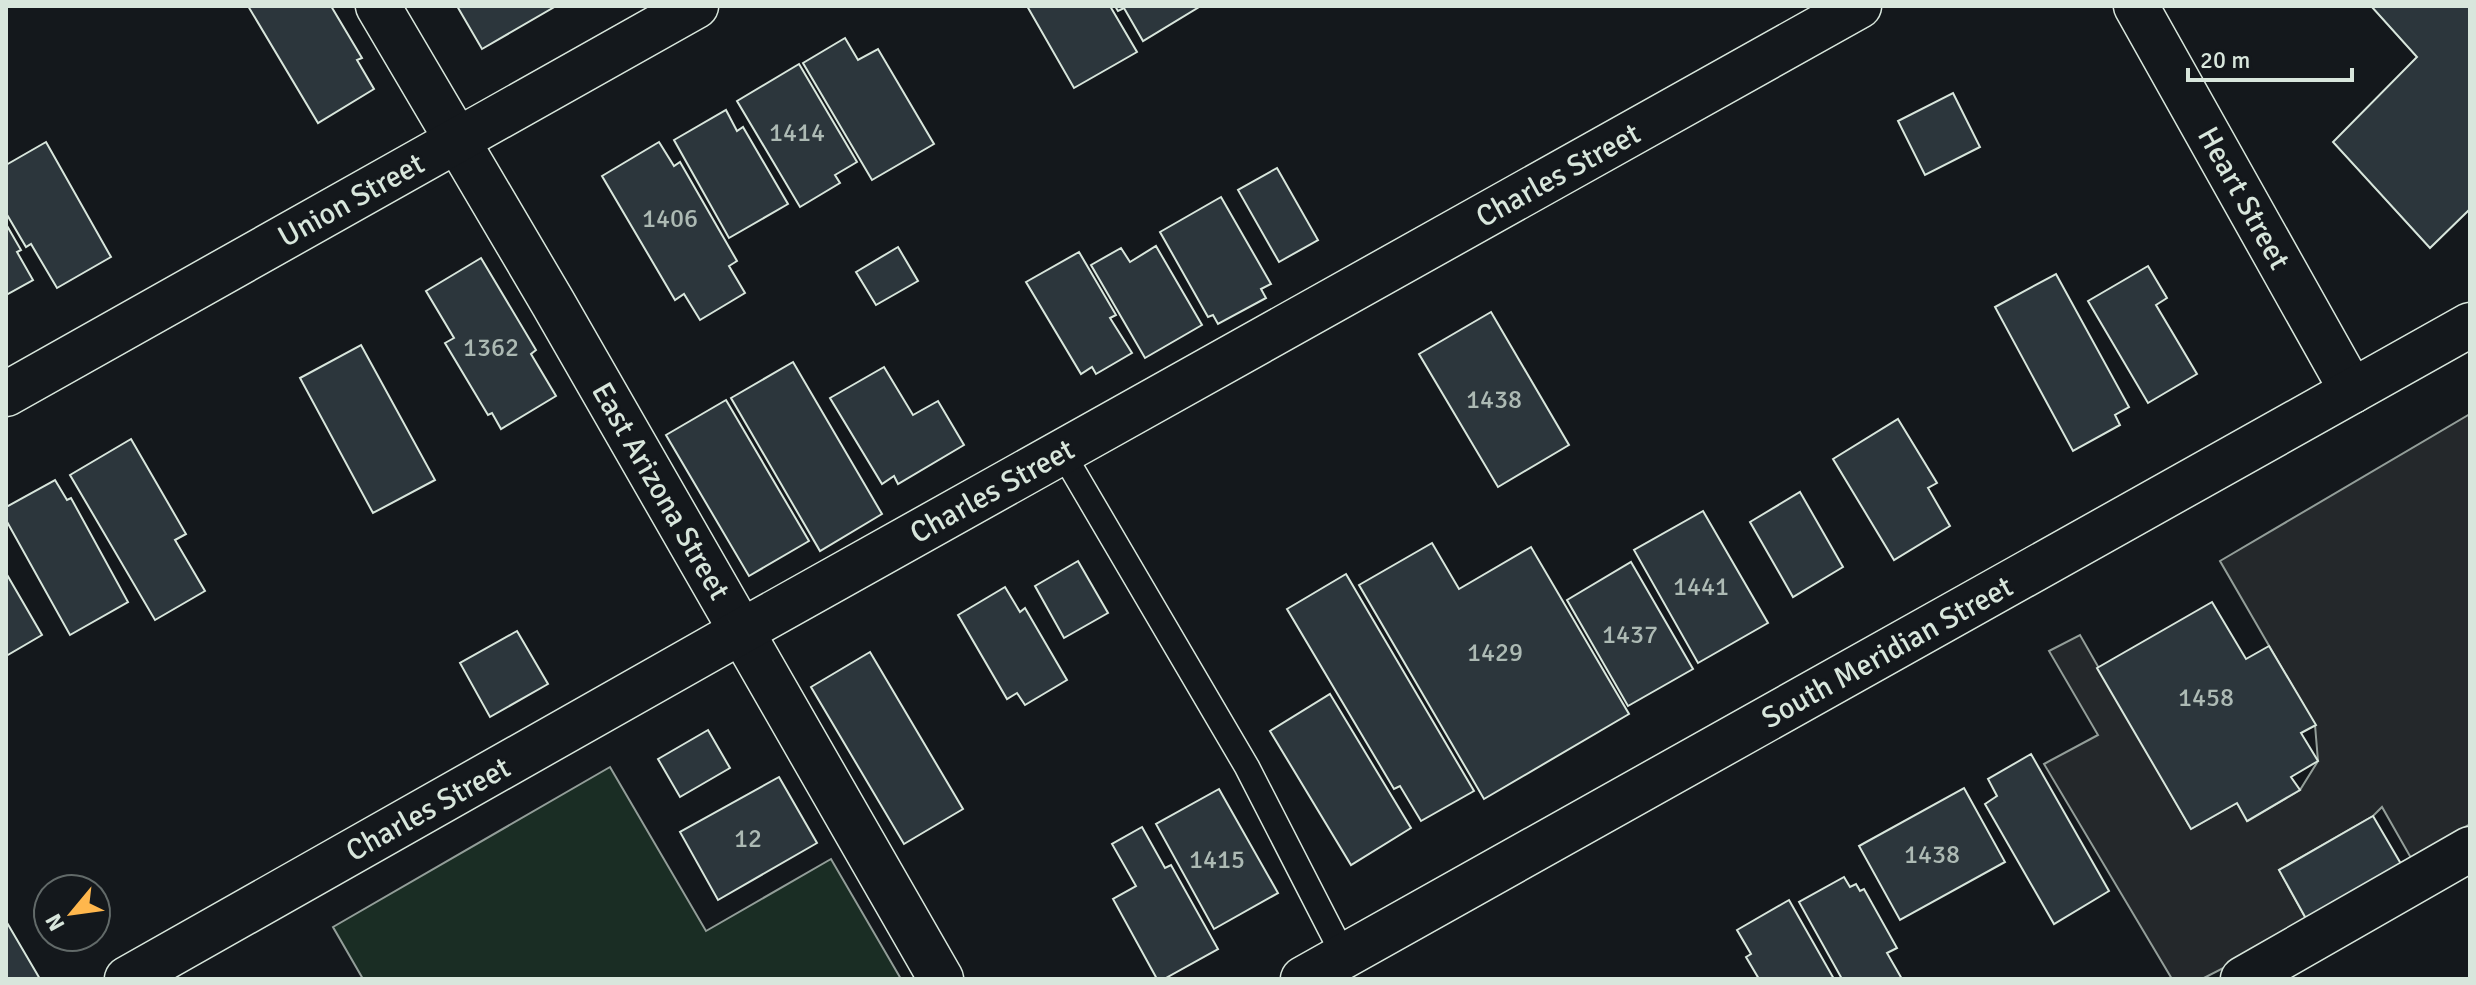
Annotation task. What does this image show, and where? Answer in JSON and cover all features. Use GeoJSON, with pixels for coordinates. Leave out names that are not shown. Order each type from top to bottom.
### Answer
{"type":"FeatureCollection","features":[{"type":"Feature","properties":{"kind":"street","name":"East Arizona Street"},"geometry":{"type":"LineString","coordinates":[[378,6],[553,303],[941,979]]}},
{"type":"Feature","properties":{"kind":"street","name":"Union Street"},"geometry":{"type":"LineString","coordinates":[[6,394],[696,6]]}},
{"type":"Feature","properties":{"kind":"street","name":"Charles Street"},"geometry":{"type":"LineString","coordinates":[[127,979],[1859,6]]}},
{"type":"Feature","properties":{"kind":"street","name":"Heart Street"},"geometry":{"type":"LineString","coordinates":[[2136,6],[2352,391]]}},
{"type":"Feature","properties":{"kind":"street","name":"South Meridian Street"},"geometry":{"type":"LineString","coordinates":[[1303,979],[2470,325]]}},
{"type":"Feature","properties":{"kind":"street"},"geometry":{"type":"LineString","coordinates":[[2243,979],[2470,849]]}},
{"type":"Feature","properties":{"kind":"lane"},"geometry":{"type":"LineString","coordinates":[[1062,452],[1247,767],[1344,956]]}},
{"type":"Feature","properties":{"kind":"green space"},"geometry":{"type":"Polygon","coordinates":[[[610,767],[706,931],[831,859],[901,979],[363,979],[333,927],[610,767]]]}},
{"type":"Feature","properties":{"kind":"shaded area"},"geometry":{"type":"Polygon","coordinates":[[[2470,414],[2470,824],[2411,858],[2382,807],[2373,816],[2279,870],[2309,924],[2202,979],[2172,979],[2044,764],[2098,735],[2049,651],[2080,635],[2191,829],[2237,803],[2248,821],[2300,790],[2318,761],[2315,725],[2220,561],[2470,414]]]}},
{"type":"Feature","properties":{"kind":"building"},"geometry":{"type":"Polygon","coordinates":[[[248,6],[331,6],[362,58],[357,60],[374,89],[318,123],[248,6]]]}},
{"type":"Feature","properties":{"kind":"building"},"geometry":{"type":"Polygon","coordinates":[[[457,6],[556,6],[482,49],[457,6]]]}},
{"type":"Feature","properties":{"kind":"building"},"geometry":{"type":"Polygon","coordinates":[[[1027,6],[1110,6],[1137,52],[1074,88],[1027,6]]]}},
{"type":"Feature","properties":{"kind":"building"},"geometry":{"type":"Polygon","coordinates":[[[1115,6],[1199,7],[1143,41],[1124,8],[1118,11],[1115,6]]]}},
{"type":"Feature","properties":{"kind":"building"},"geometry":{"type":"Polygon","coordinates":[[[2371,6],[2470,6],[2470,209],[2430,248],[2333,142],[2417,57],[2371,6]]]}},
{"type":"Feature","properties":{"kind":"building"},"geometry":{"type":"Polygon","coordinates":[[[845,38],[858,60],[878,49],[934,144],[872,180],[803,63],[845,38]]]}},
{"type":"Feature","properties":{"kind":"building"},"geometry":{"type":"Polygon","coordinates":[[[799,64],[857,162],[835,175],[840,183],[800,207],[737,101],[799,64]]]}},
{"type":"Feature","properties":{"kind":"building"},"geometry":{"type":"Polygon","coordinates":[[[1953,93],[1980,147],[1925,175],[1898,121],[1953,93]]]}},
{"type":"Feature","properties":{"kind":"building"},"geometry":{"type":"Polygon","coordinates":[[[726,110],[737,131],[743,127],[788,204],[729,238],[674,140],[726,110]]]}},
{"type":"Feature","properties":{"kind":"building"},"geometry":{"type":"Polygon","coordinates":[[[46,142],[111,257],[57,288],[31,244],[26,247],[6,213],[6,165],[46,142]]]}},
{"type":"Feature","properties":{"kind":"building"},"geometry":{"type":"Polygon","coordinates":[[[659,142],[674,166],[680,162],[737,261],[729,266],[745,293],[700,320],[684,294],[675,300],[602,176],[659,142]]]}},
{"type":"Feature","properties":{"kind":"building"},"geometry":{"type":"Polygon","coordinates":[[[1277,168],[1318,240],[1279,262],[1238,190],[1277,168]]]}},
{"type":"Feature","properties":{"kind":"building"},"geometry":{"type":"Polygon","coordinates":[[[1221,197],[1271,284],[1261,289],[1266,298],[1218,324],[1213,315],[1208,317],[1160,232],[1221,197]]]}},
{"type":"Feature","properties":{"kind":"building"},"geometry":{"type":"Polygon","coordinates":[[[6,224],[33,280],[6,295],[6,224]]]}},
{"type":"Feature","properties":{"kind":"building"},"geometry":{"type":"Polygon","coordinates":[[[1156,246],[1202,325],[1145,358],[1091,265],[1121,248],[1130,262],[1156,246]]]}},
{"type":"Feature","properties":{"kind":"building"},"geometry":{"type":"Polygon","coordinates":[[[898,247],[918,281],[876,305],[856,272],[898,247]]]}},
{"type":"Feature","properties":{"kind":"building"},"geometry":{"type":"Polygon","coordinates":[[[1079,252],[1116,315],[1110,318],[1132,353],[1096,374],[1092,367],[1081,374],[1026,282],[1079,252]]]}},
{"type":"Feature","properties":{"kind":"building"},"geometry":{"type":"Polygon","coordinates":[[[481,258],[536,350],[531,354],[556,396],[501,429],[492,413],[488,415],[445,343],[454,338],[426,291],[481,258]]]}},
{"type":"Feature","properties":{"kind":"building"},"geometry":{"type":"Polygon","coordinates":[[[2148,266],[2167,298],[2156,305],[2197,374],[2148,403],[2088,301],[2148,266]]]}},
{"type":"Feature","properties":{"kind":"building"},"geometry":{"type":"Polygon","coordinates":[[[2056,274],[2129,407],[2115,415],[2120,425],[2073,451],[1995,307],[2056,274]]]}},
{"type":"Feature","properties":{"kind":"building"},"geometry":{"type":"Polygon","coordinates":[[[1491,312],[1569,445],[1498,487],[1419,354],[1491,312]]]}},
{"type":"Feature","properties":{"kind":"building"},"geometry":{"type":"Polygon","coordinates":[[[361,345],[435,480],[373,513],[300,378],[361,345]]]}},
{"type":"Feature","properties":{"kind":"building"},"geometry":{"type":"Polygon","coordinates":[[[793,362],[882,514],[820,551],[731,398],[793,362]]]}},
{"type":"Feature","properties":{"kind":"building"},"geometry":{"type":"Polygon","coordinates":[[[884,367],[913,415],[938,401],[964,445],[898,484],[894,476],[882,484],[830,398],[884,367]]]}},
{"type":"Feature","properties":{"kind":"building"},"geometry":{"type":"Polygon","coordinates":[[[726,400],[809,541],[749,576],[666,435],[726,400]]]}},
{"type":"Feature","properties":{"kind":"building"},"geometry":{"type":"Polygon","coordinates":[[[1898,419],[1937,483],[1928,488],[1950,526],[1894,560],[1833,459],[1898,419]]]}},
{"type":"Feature","properties":{"kind":"building"},"geometry":{"type":"Polygon","coordinates":[[[131,439],[186,534],[175,540],[205,591],[155,620],[70,475],[131,439]]]}},
{"type":"Feature","properties":{"kind":"building"},"geometry":{"type":"Polygon","coordinates":[[[55,480],[67,500],[71,498],[128,602],[70,635],[6,520],[6,507],[55,480]]]}},
{"type":"Feature","properties":{"kind":"building"},"geometry":{"type":"Polygon","coordinates":[[[1800,492],[1843,567],[1793,597],[1750,522],[1800,492]]]}},
{"type":"Feature","properties":{"kind":"building"},"geometry":{"type":"Polygon","coordinates":[[[1703,511],[1768,623],[1698,663],[1634,550],[1703,511]]]}},
{"type":"Feature","properties":{"kind":"building"},"geometry":{"type":"Polygon","coordinates":[[[1432,543],[1459,589],[1531,547],[1629,714],[1484,799],[1359,585],[1432,543]]]}},
{"type":"Feature","properties":{"kind":"building"},"geometry":{"type":"Polygon","coordinates":[[[1078,561],[1108,613],[1064,638],[1035,586],[1078,561]]]}},
{"type":"Feature","properties":{"kind":"building"},"geometry":{"type":"Polygon","coordinates":[[[1631,562],[1693,669],[1628,706],[1567,600],[1631,562]]]}},
{"type":"Feature","properties":{"kind":"building"},"geometry":{"type":"Polygon","coordinates":[[[6,573],[42,635],[6,656],[6,573]]]}},
{"type":"Feature","properties":{"kind":"building"},"geometry":{"type":"Polygon","coordinates":[[[1346,574],[1474,791],[1421,821],[1400,786],[1394,789],[1287,609],[1346,574]]]}},
{"type":"Feature","properties":{"kind":"building"},"geometry":{"type":"Polygon","coordinates":[[[1005,587],[1020,612],[1025,608],[1067,680],[1025,705],[1017,693],[1007,699],[958,615],[1005,587]]]}},
{"type":"Feature","properties":{"kind":"building"},"geometry":{"type":"Polygon","coordinates":[[[2212,602],[2246,659],[2269,646],[2316,725],[2301,733],[2318,761],[2291,777],[2300,790],[2247,821],[2237,803],[2191,829],[2097,668],[2212,602]]]}},
{"type":"Feature","properties":{"kind":"building"},"geometry":{"type":"Polygon","coordinates":[[[517,631],[548,684],[490,717],[460,663],[517,631]]]}},
{"type":"Feature","properties":{"kind":"building"},"geometry":{"type":"Polygon","coordinates":[[[870,652],[963,809],[904,844],[811,687],[870,652]]]}},
{"type":"Feature","properties":{"kind":"building"},"geometry":{"type":"Polygon","coordinates":[[[1330,694],[1411,828],[1351,865],[1270,731],[1330,694]]]}},
{"type":"Feature","properties":{"kind":"building"},"geometry":{"type":"Polygon","coordinates":[[[708,730],[730,768],[680,797],[658,759],[708,730]]]}},
{"type":"Feature","properties":{"kind":"building"},"geometry":{"type":"Polygon","coordinates":[[[2031,754],[2109,891],[2054,924],[1985,804],[1997,796],[1988,779],[2031,754]]]}},
{"type":"Feature","properties":{"kind":"building"},"geometry":{"type":"Polygon","coordinates":[[[779,777],[817,843],[718,900],[680,832],[779,777]]]}},
{"type":"Feature","properties":{"kind":"building"},"geometry":{"type":"Polygon","coordinates":[[[1964,788],[2005,862],[1900,920],[1859,846],[1964,788]]]}},
{"type":"Feature","properties":{"kind":"building"},"geometry":{"type":"Polygon","coordinates":[[[1219,789],[1278,893],[1214,929],[1156,824],[1219,789]]]}},
{"type":"Feature","properties":{"kind":"building"},"geometry":{"type":"Polygon","coordinates":[[[2373,816],[2404,869],[2309,924],[2279,870],[2373,816]]]}},
{"type":"Feature","properties":{"kind":"building"},"geometry":{"type":"Polygon","coordinates":[[[1142,827],[1165,868],[1171,865],[1218,949],[1164,979],[1157,979],[1113,899],[1136,886],[1112,844],[1142,827]]]}},
{"type":"Feature","properties":{"kind":"building"},"geometry":{"type":"Polygon","coordinates":[[[1844,877],[1850,887],[1856,884],[1860,891],[1864,889],[1897,948],[1887,953],[1902,979],[1842,979],[1799,902],[1844,877]]]}},
{"type":"Feature","properties":{"kind":"building"},"geometry":{"type":"Polygon","coordinates":[[[1789,900],[1834,979],[1759,979],[1746,957],[1751,954],[1737,930],[1789,900]]]}},
{"type":"Feature","properties":{"kind":"building"},"geometry":{"type":"Polygon","coordinates":[[[6,921],[40,979],[6,979],[6,921]]]}}]}
